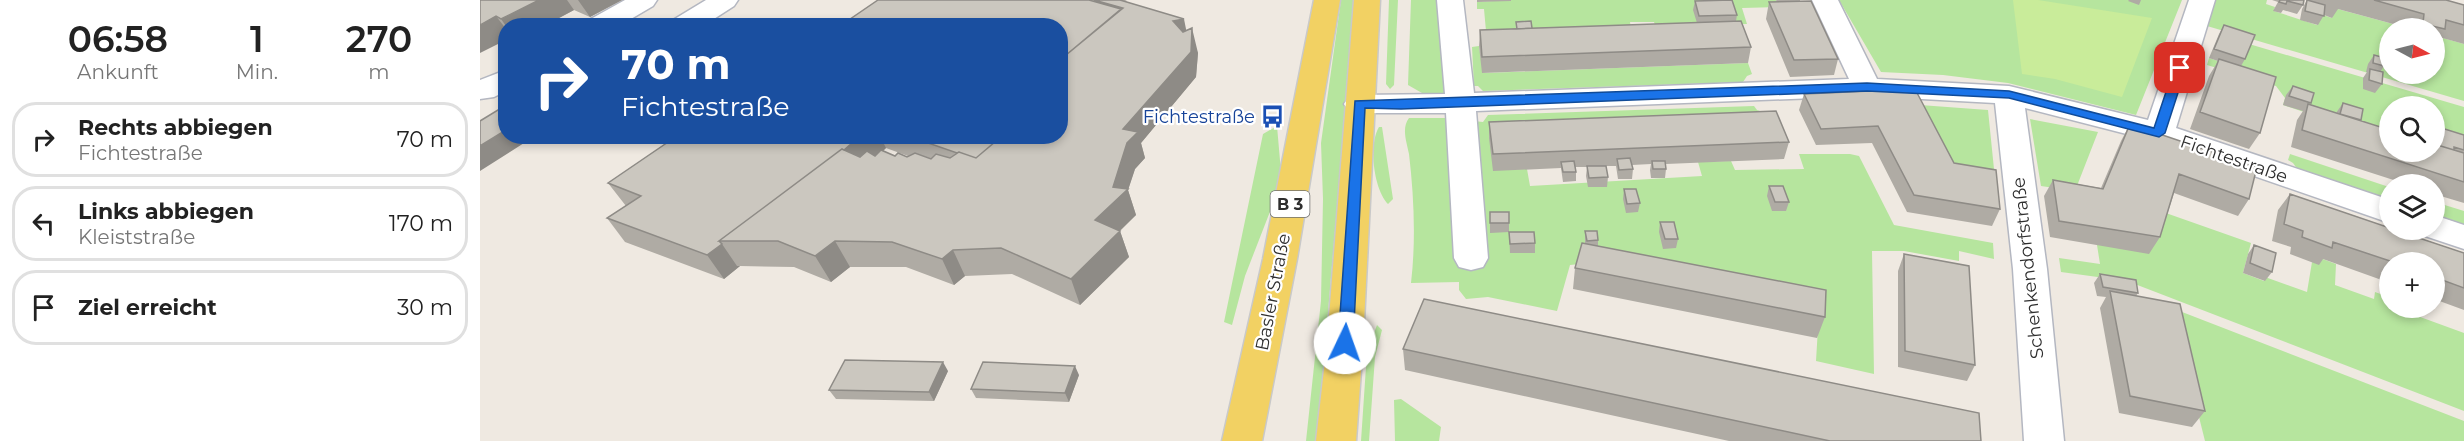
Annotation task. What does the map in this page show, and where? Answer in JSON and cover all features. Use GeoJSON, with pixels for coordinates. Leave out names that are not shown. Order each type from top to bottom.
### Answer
{"type":"FeatureCollection","features":[{"type":"Feature","properties":{"kind":"main road","name":"Basler Straße"},"geometry":{"type":"LineString","coordinates":[[1242,441],[1273,292],[1327,0]]}},
{"type":"Feature","properties":{"kind":"main road"},"geometry":{"type":"LineString","coordinates":[[1336,441],[1345,343],[1367,0]]}},
{"type":"Feature","properties":{"kind":"street"},"geometry":{"type":"LineString","coordinates":[[613,18],[644,0]]}},
{"type":"Feature","properties":{"kind":"street"},"geometry":{"type":"LineString","coordinates":[[696,18],[724,0]]}},
{"type":"Feature","properties":{"kind":"street"},"geometry":{"type":"LineString","coordinates":[[1450,0],[1471,258]]}},
{"type":"Feature","properties":{"kind":"street"},"geometry":{"type":"LineString","coordinates":[[1825,0],[1867,87]]}},
{"type":"Feature","properties":{"kind":"street"},"geometry":{"type":"LineString","coordinates":[[2159,133],[2202,0]]}},
{"type":"Feature","properties":{"kind":"street"},"geometry":{"type":"LineString","coordinates":[[480,89],[484,91],[498,83]]}},
{"type":"Feature","properties":{"kind":"street","name":"Fichtestraße"},"geometry":{"type":"LineString","coordinates":[[1359,104],[1401,105],[1867,87],[2009,95],[2159,133],[2379,208]]}},
{"type":"Feature","properties":{"kind":"street","name":"Schenkendorfstraße"},"geometry":{"type":"LineString","coordinates":[[2009,95],[2030,269],[2044,441]]}},
{"type":"Feature","properties":{"kind":"street"},"geometry":{"type":"LineString","coordinates":[[2445,231],[2464,237]]}},
{"type":"Feature","properties":{"kind":"green space"},"geometry":{"type":"Polygon","coordinates":[[[1341,0],[1354,0],[1351,43],[1317,441],[1306,441],[1321,301],[1323,199],[1321,143],[1341,0]]]}},
{"type":"Feature","properties":{"kind":"green space"},"geometry":{"type":"Polygon","coordinates":[[[1389,0],[1398,0],[1394,85],[1390,89],[1386,84],[1389,0]]]}},
{"type":"Feature","properties":{"kind":"green space"},"geometry":{"type":"Polygon","coordinates":[[[1411,0],[1444,0],[1449,93],[1422,93],[1408,85],[1411,0]]]}},
{"type":"Feature","properties":{"kind":"green space"},"geometry":{"type":"Polygon","coordinates":[[[1776,0],[1779,7],[1742,8],[1747,24],[1687,25],[1659,35],[1654,22],[1630,22],[1631,29],[1486,31],[1484,9],[1477,9],[1477,2],[1776,0]]]}},
{"type":"Feature","properties":{"kind":"green space"},"geometry":{"type":"Polygon","coordinates":[[[1839,0],[2182,0],[2136,115],[2008,83],[1943,75],[1881,72],[1839,0]]]}},
{"type":"Feature","properties":{"kind":"green space"},"geometry":{"type":"Polygon","coordinates":[[[2013,0],[2038,0],[2152,18],[2122,97],[2055,79],[2022,74],[2013,0]]]}},
{"type":"Feature","properties":{"kind":"green space"},"geometry":{"type":"Polygon","coordinates":[[[2215,0],[2267,0],[2266,4],[2275,7],[2274,11],[2317,25],[2320,14],[2332,18],[2334,8],[2379,20],[2379,76],[2207,26],[2215,0]]]}},
{"type":"Feature","properties":{"kind":"green space"},"geometry":{"type":"Polygon","coordinates":[[[2445,39],[2464,44],[2464,101],[2406,84],[2445,84],[2445,39]]]}},
{"type":"Feature","properties":{"kind":"green space"},"geometry":{"type":"Polygon","coordinates":[[[2249,44],[2379,82],[2379,84],[2426,96],[2379,96],[2379,131],[2337,112],[2304,112],[2283,105],[2285,98],[2276,86],[2207,65],[2209,58],[2240,68],[2249,44]]]}},
{"type":"Feature","properties":{"kind":"green space"},"geometry":{"type":"Polygon","coordinates":[[[1479,46],[1483,73],[1748,63],[1752,74],[1747,76],[1743,82],[1483,91],[1478,86],[1474,86],[1472,47],[1479,46]]]}},
{"type":"Feature","properties":{"kind":"green space"},"geometry":{"type":"Polygon","coordinates":[[[2445,101],[2464,107],[2464,148],[2445,141],[2445,101]]]}},
{"type":"Feature","properties":{"kind":"green space"},"geometry":{"type":"Polygon","coordinates":[[[1920,105],[1988,110],[1995,179],[1954,172],[1920,105]]]}},
{"type":"Feature","properties":{"kind":"green space"},"geometry":{"type":"Polygon","coordinates":[[[1754,106],[1757,110],[1766,113],[1493,170],[1527,169],[1530,186],[1702,176],[1698,162],[1731,161],[1735,170],[1804,169],[1799,154],[1859,156],[1894,225],[1993,243],[1994,259],[1959,251],[1959,261],[1904,251],[1872,251],[1874,374],[1816,361],[1819,311],[1580,264],[1570,265],[1557,311],[1488,297],[1466,299],[1459,290],[1459,282],[1411,283],[1414,251],[1413,202],[1405,131],[1409,118],[1445,118],[1483,122],[1488,115],[1754,106]]]}},
{"type":"Feature","properties":{"kind":"green space"},"geometry":{"type":"Polygon","coordinates":[[[2030,119],[2098,132],[2075,191],[2041,186],[2030,119]]]}},
{"type":"Feature","properties":{"kind":"green space"},"geometry":{"type":"Polygon","coordinates":[[[1277,126],[1281,172],[1278,191],[1245,276],[1232,325],[1224,322],[1263,134],[1277,126]]]}},
{"type":"Feature","properties":{"kind":"green space"},"geometry":{"type":"Polygon","coordinates":[[[1379,127],[1382,127],[1393,199],[1388,204],[1379,189],[1374,167],[1374,145],[1379,127]]]}},
{"type":"Feature","properties":{"kind":"green space"},"geometry":{"type":"Polygon","coordinates":[[[2290,154],[2379,184],[2379,197],[2298,170],[2288,160],[2290,154]]]}},
{"type":"Feature","properties":{"kind":"green space"},"geometry":{"type":"Polygon","coordinates":[[[2445,205],[2464,211],[2464,225],[2445,218],[2445,205]]]}},
{"type":"Feature","properties":{"kind":"green space"},"geometry":{"type":"Polygon","coordinates":[[[2163,212],[2251,243],[2243,273],[2264,281],[2265,277],[2307,292],[2312,262],[2319,264],[2320,258],[2336,264],[2335,285],[2374,299],[2375,292],[2379,293],[2379,318],[2423,318],[2464,333],[2464,411],[2127,281],[2061,272],[2059,258],[2100,264],[2097,245],[2163,212]]]}},
{"type":"Feature","properties":{"kind":"green space"},"geometry":{"type":"Polygon","coordinates":[[[2164,305],[2464,421],[2464,441],[2205,441],[2164,305]]]}},
{"type":"Feature","properties":{"kind":"green space"},"geometry":{"type":"Polygon","coordinates":[[[1377,325],[1382,330],[1375,357],[1369,441],[1361,441],[1367,352],[1377,325]]]}},
{"type":"Feature","properties":{"kind":"green space"},"geometry":{"type":"Polygon","coordinates":[[[1401,399],[1441,427],[1439,441],[1395,441],[1394,400],[1401,399]]]}},
{"type":"Feature","properties":{"kind":"building"},"geometry":{"type":"Polygon","coordinates":[[[480,0],[539,0],[503,18],[496,16],[480,25],[480,0]]]}},
{"type":"Feature","properties":{"kind":"building"},"geometry":{"type":"Polygon","coordinates":[[[878,0],[1089,0],[1121,9],[1068,53],[1068,18],[852,18],[878,0]]]}},
{"type":"Feature","properties":{"kind":"building"},"geometry":{"type":"Polygon","coordinates":[[[1094,0],[1120,0],[1184,19],[1173,21],[1183,32],[1192,28],[1191,52],[1123,129],[1138,132],[1127,143],[1113,187],[1128,189],[1095,220],[1120,231],[1071,279],[1001,248],[953,250],[942,259],[892,242],[835,241],[815,256],[778,241],[719,241],[842,149],[860,157],[867,151],[875,156],[881,150],[895,156],[898,153],[907,157],[915,153],[931,159],[936,154],[950,158],[959,152],[976,158],[993,144],[1068,144],[1068,53],[1123,8],[1094,0]]]}},
{"type":"Feature","properties":{"kind":"building"},"geometry":{"type":"Polygon","coordinates":[[[1732,0],[1737,15],[1699,16],[1695,1],[1732,0]]]}},
{"type":"Feature","properties":{"kind":"building"},"geometry":{"type":"Polygon","coordinates":[[[2280,0],[2304,0],[2303,5],[2287,1],[2286,4],[2279,2],[2280,0]]]}},
{"type":"Feature","properties":{"kind":"building"},"geometry":{"type":"Polygon","coordinates":[[[2307,0],[2325,5],[2324,16],[2305,11],[2307,0]]]}},
{"type":"Feature","properties":{"kind":"building"},"geometry":{"type":"Polygon","coordinates":[[[2374,0],[2446,0],[2464,5],[2464,25],[2446,20],[2445,29],[2445,18],[2424,18],[2424,14],[2374,0]]]}},
{"type":"Feature","properties":{"kind":"building"},"geometry":{"type":"Polygon","coordinates":[[[1811,1],[1838,59],[1794,60],[1769,2],[1811,1]]]}},
{"type":"Feature","properties":{"kind":"building"},"geometry":{"type":"Polygon","coordinates":[[[1531,21],[1532,28],[1517,29],[1516,22],[1531,21]]]}},
{"type":"Feature","properties":{"kind":"building"},"geometry":{"type":"Polygon","coordinates":[[[1741,21],[1751,47],[1482,57],[1480,30],[1741,21]]]}},
{"type":"Feature","properties":{"kind":"building"},"geometry":{"type":"Polygon","coordinates":[[[2224,25],[2255,35],[2245,59],[2214,49],[2224,25]]]}},
{"type":"Feature","properties":{"kind":"building"},"geometry":{"type":"Polygon","coordinates":[[[2374,55],[2379,56],[2379,65],[2373,63],[2374,55]]]}},
{"type":"Feature","properties":{"kind":"building"},"geometry":{"type":"Polygon","coordinates":[[[2219,59],[2276,77],[2260,133],[2200,112],[2219,59]]]}},
{"type":"Feature","properties":{"kind":"building"},"geometry":{"type":"Polygon","coordinates":[[[2370,69],[2379,71],[2379,83],[2369,80],[2370,69]]]}},
{"type":"Feature","properties":{"kind":"building"},"geometry":{"type":"Polygon","coordinates":[[[2293,86],[2314,93],[2311,103],[2289,96],[2293,86]]]}},
{"type":"Feature","properties":{"kind":"building"},"geometry":{"type":"Polygon","coordinates":[[[1915,89],[1954,163],[1996,170],[2000,209],[1914,195],[1878,126],[1821,129],[1804,94],[1915,89]]]}},
{"type":"Feature","properties":{"kind":"building"},"geometry":{"type":"Polygon","coordinates":[[[2343,103],[2363,109],[2361,120],[2340,114],[2343,103]]]}},
{"type":"Feature","properties":{"kind":"building"},"geometry":{"type":"Polygon","coordinates":[[[2308,104],[2379,127],[2379,155],[2302,130],[2308,104]]]}},
{"type":"Feature","properties":{"kind":"building"},"geometry":{"type":"Polygon","coordinates":[[[498,110],[498,135],[480,146],[480,121],[498,110]]]}},
{"type":"Feature","properties":{"kind":"building"},"geometry":{"type":"Polygon","coordinates":[[[1776,111],[1789,142],[1493,154],[1489,122],[1776,111]]]}},
{"type":"Feature","properties":{"kind":"building"},"geometry":{"type":"Polygon","coordinates":[[[2130,124],[2257,167],[2249,199],[2179,174],[2160,237],[2059,221],[2053,180],[2103,189],[2130,124]]]}},
{"type":"Feature","properties":{"kind":"building"},"geometry":{"type":"Polygon","coordinates":[[[2445,129],[2464,135],[2464,150],[2454,147],[2454,150],[2445,147],[2445,129]]]}},
{"type":"Feature","properties":{"kind":"building"},"geometry":{"type":"Polygon","coordinates":[[[665,144],[851,144],[719,241],[722,244],[707,255],[607,218],[641,196],[608,183],[665,144]]]}},
{"type":"Feature","properties":{"kind":"building"},"geometry":{"type":"Polygon","coordinates":[[[931,144],[993,144],[976,158],[931,144]]]}},
{"type":"Feature","properties":{"kind":"building"},"geometry":{"type":"Polygon","coordinates":[[[2445,147],[2464,153],[2464,182],[2445,174],[2402,162],[2445,162],[2445,147]]]}},
{"type":"Feature","properties":{"kind":"building"},"geometry":{"type":"Polygon","coordinates":[[[1630,158],[1633,169],[1619,170],[1617,159],[1630,158]]]}},
{"type":"Feature","properties":{"kind":"building"},"geometry":{"type":"Polygon","coordinates":[[[1574,161],[1576,172],[1563,172],[1561,162],[1574,161]]]}},
{"type":"Feature","properties":{"kind":"building"},"geometry":{"type":"Polygon","coordinates":[[[1652,161],[1665,161],[1666,169],[1653,169],[1652,161]]]}},
{"type":"Feature","properties":{"kind":"building"},"geometry":{"type":"Polygon","coordinates":[[[1587,166],[1606,166],[1608,177],[1589,178],[1587,166]]]}},
{"type":"Feature","properties":{"kind":"building"},"geometry":{"type":"Polygon","coordinates":[[[1769,186],[1783,186],[1789,202],[1775,202],[1769,186]]]}},
{"type":"Feature","properties":{"kind":"building"},"geometry":{"type":"Polygon","coordinates":[[[1624,189],[1636,189],[1640,203],[1627,204],[1624,189]]]}},
{"type":"Feature","properties":{"kind":"building"},"geometry":{"type":"Polygon","coordinates":[[[2290,194],[2379,224],[2379,240],[2425,240],[2464,253],[2464,288],[2445,281],[2445,252],[2379,252],[2379,257],[2333,242],[2332,248],[2302,237],[2303,231],[2284,224],[2290,194]]]}},
{"type":"Feature","properties":{"kind":"building"},"geometry":{"type":"Polygon","coordinates":[[[1490,212],[1509,212],[1509,223],[1490,223],[1490,212]]]}},
{"type":"Feature","properties":{"kind":"building"},"geometry":{"type":"Polygon","coordinates":[[[1660,222],[1674,222],[1678,239],[1665,239],[1660,222]]]}},
{"type":"Feature","properties":{"kind":"building"},"geometry":{"type":"Polygon","coordinates":[[[1585,231],[1597,231],[1598,240],[1587,241],[1585,231]]]}},
{"type":"Feature","properties":{"kind":"building"},"geometry":{"type":"Polygon","coordinates":[[[1509,232],[1534,232],[1535,243],[1510,244],[1509,232]]]}},
{"type":"Feature","properties":{"kind":"building"},"geometry":{"type":"Polygon","coordinates":[[[1582,243],[1826,290],[1825,317],[1575,268],[1582,243]]]}},
{"type":"Feature","properties":{"kind":"building"},"geometry":{"type":"Polygon","coordinates":[[[2254,245],[2276,253],[2272,272],[2250,263],[2254,245]]]}},
{"type":"Feature","properties":{"kind":"building"},"geometry":{"type":"Polygon","coordinates":[[[1904,254],[1969,266],[1975,365],[1905,351],[1904,254]]]}},
{"type":"Feature","properties":{"kind":"building"},"geometry":{"type":"Polygon","coordinates":[[[2100,274],[2136,280],[2138,293],[2103,287],[2100,274]]]}},
{"type":"Feature","properties":{"kind":"building"},"geometry":{"type":"Polygon","coordinates":[[[2110,291],[2180,304],[2205,411],[2130,396],[2110,291]]]}},
{"type":"Feature","properties":{"kind":"building"},"geometry":{"type":"Polygon","coordinates":[[[1424,299],[1979,413],[1981,441],[1830,441],[1403,349],[1424,299]]]}},
{"type":"Feature","properties":{"kind":"building"},"geometry":{"type":"Polygon","coordinates":[[[845,360],[943,362],[929,392],[829,390],[845,360]]]}},
{"type":"Feature","properties":{"kind":"building"},"geometry":{"type":"Polygon","coordinates":[[[983,362],[1075,366],[1065,393],[971,389],[983,362]]]}},
{"type":"Feature","properties":{"kind":"place","name":"Fichtestraße"},"geometry":{"type":"Point","coordinates":[1273,117]}},
{"type":"Feature","properties":{"kind":"route"},"geometry":{"type":"LineString","coordinates":[[1345,343],[1359,104],[1401,105],[1867,87],[2009,95],[2159,133],[2180,68]]}}]}
